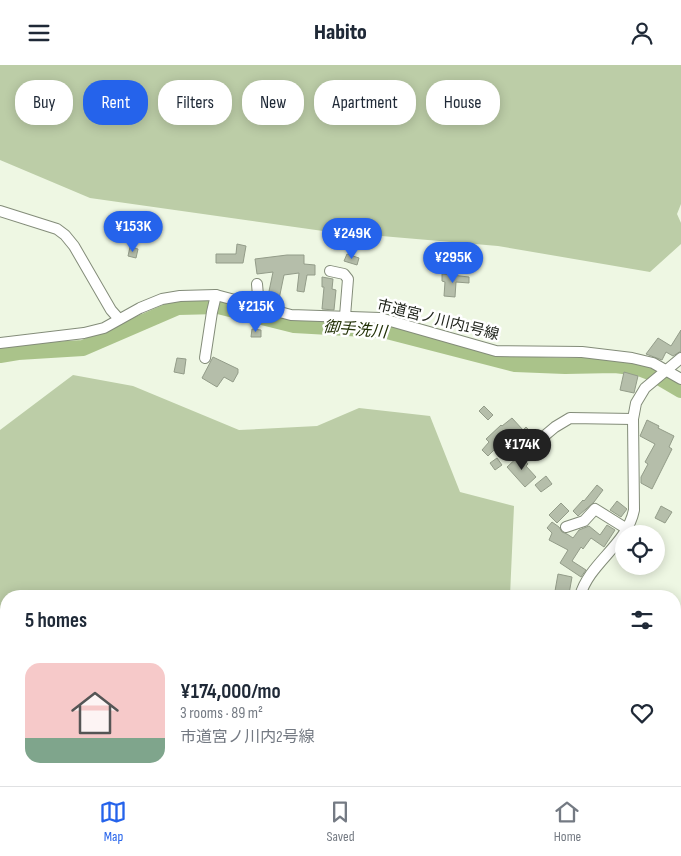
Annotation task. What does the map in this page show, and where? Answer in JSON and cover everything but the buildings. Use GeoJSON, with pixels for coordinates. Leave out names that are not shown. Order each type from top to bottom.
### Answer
{"type":"FeatureCollection","features":[{"type":"Feature","properties":{"kind":"street"},"geometry":{"type":"LineString","coordinates":[[0,211],[56,229],[65,235],[74,246],[111,310],[119,319]]}},
{"type":"Feature","properties":{"kind":"street"},"geometry":{"type":"LineString","coordinates":[[330,271],[344,274],[348,279],[345,317]]}},
{"type":"Feature","properties":{"kind":"street"},"geometry":{"type":"LineString","coordinates":[[257,284],[259,307]]}},
{"type":"Feature","properties":{"kind":"street","name":"市道宮ノ川内1号線"},"geometry":{"type":"LineString","coordinates":[[0,343],[84,333],[104,328],[140,308],[162,299],[180,296],[215,298],[224,296],[291,315],[380,318],[496,351],[605,354],[643,360],[681,379]]}},
{"type":"Feature","properties":{"kind":"street"},"geometry":{"type":"LineString","coordinates":[[205,358],[215,298]]}},
{"type":"Feature","properties":{"kind":"street"},"geometry":{"type":"LineString","coordinates":[[628,525],[634,510],[633,419],[636,403],[640,395],[652,382],[681,359]]}},
{"type":"Feature","properties":{"kind":"street"},"geometry":{"type":"LineString","coordinates":[[530,448],[555,427],[570,418],[633,419]]}},
{"type":"Feature","properties":{"kind":"street"},"geometry":{"type":"LineString","coordinates":[[566,527],[584,521],[595,509],[621,525]]}},
{"type":"Feature","properties":{"kind":"street"},"geometry":{"type":"LineString","coordinates":[[583,590],[588,579],[615,544]]}},
{"type":"Feature","properties":{"kind":"green space"},"geometry":{"type":"Polygon","coordinates":[[[0,65],[681,65],[681,204],[677,214],[681,223],[681,244],[650,272],[498,246],[323,231],[90,198],[0,160],[0,65]]]}},
{"type":"Feature","properties":{"kind":"green space"},"geometry":{"type":"Polygon","coordinates":[[[73,375],[133,386],[239,430],[317,426],[359,408],[430,416],[460,492],[514,506],[510,590],[0,590],[0,430],[73,375]]]}},
{"type":"Feature","properties":{"kind":"waterway","name":"御手洗川"},"geometry":{"type":"LineString","coordinates":[[0,355],[83,348],[178,307],[218,306],[294,325],[383,330],[515,364],[615,365],[639,368],[652,373],[681,390]]}}]}
